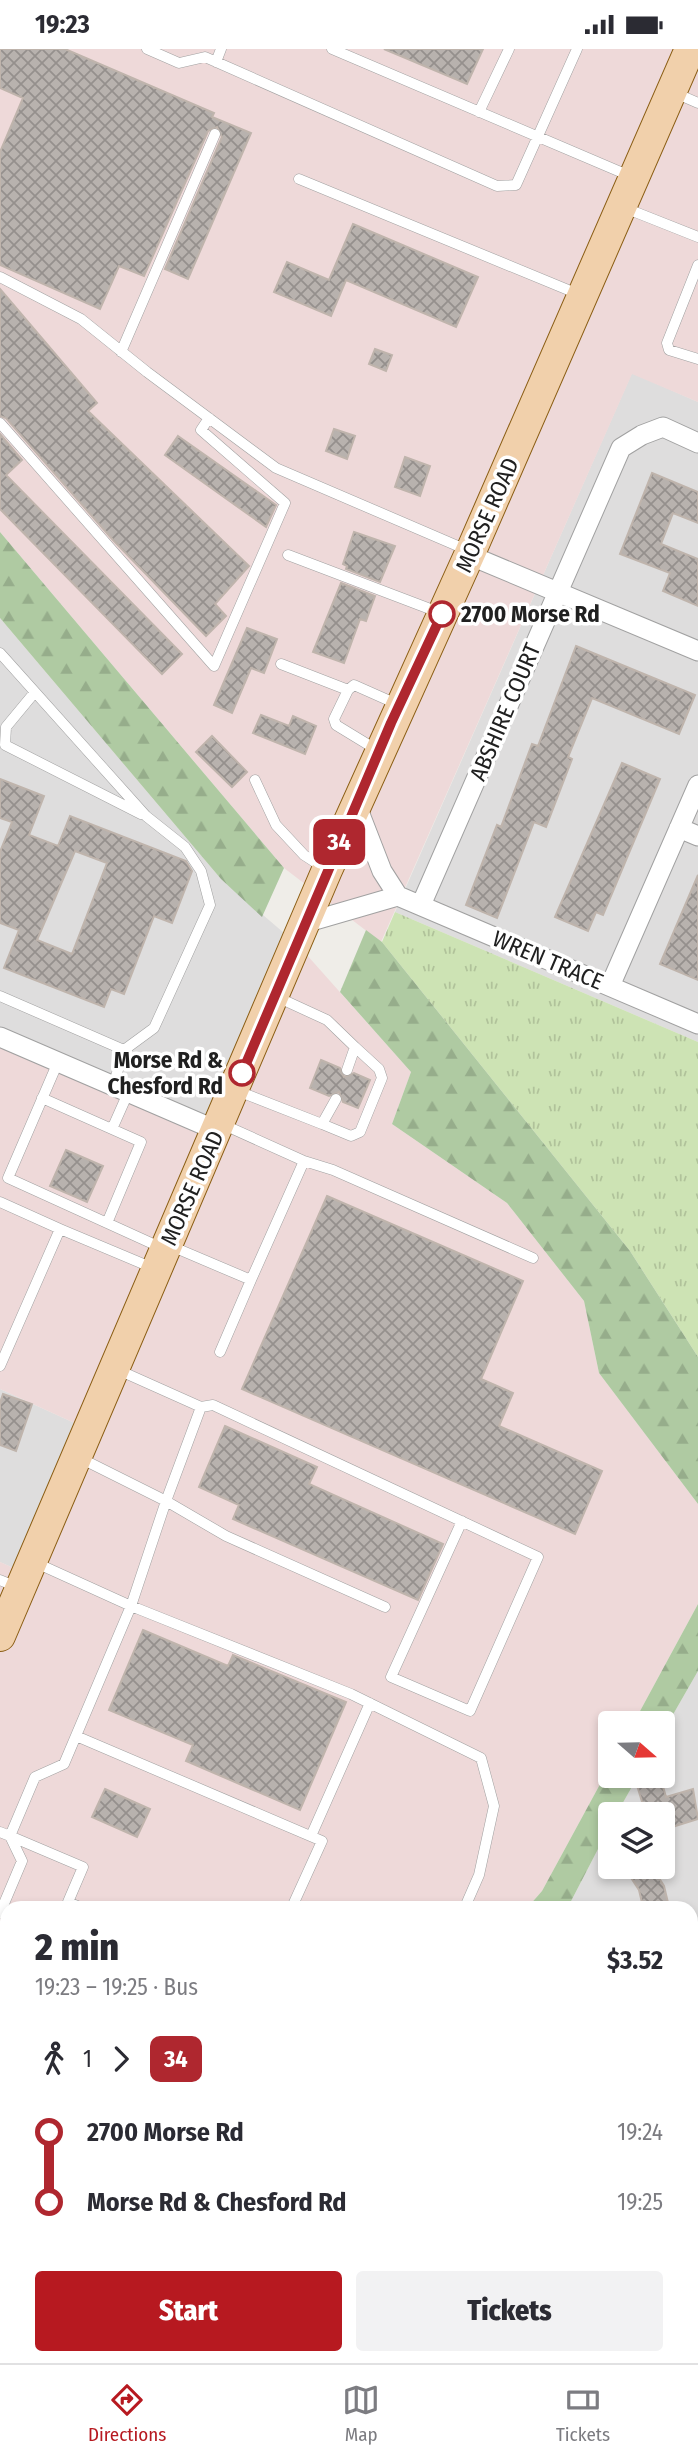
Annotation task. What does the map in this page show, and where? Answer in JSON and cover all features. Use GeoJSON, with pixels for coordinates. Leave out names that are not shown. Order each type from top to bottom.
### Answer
{"type":"FeatureCollection","features":[{"type":"Feature","properties":{"kind":"main road","name":"MORSE ROAD"},"geometry":{"type":"LineString","coordinates":[[0,1636],[10,1584],[32,1562],[399,705],[470,553],[634,178],[685,97],[690,49]]}},
{"type":"Feature","properties":{"kind":"street","name":"ABSHIRE COURT"},"geometry":{"type":"LineString","coordinates":[[421,905],[621,448],[642,435],[663,427],[698,443]]}},
{"type":"Feature","properties":{"kind":"street"},"geometry":{"type":"LineString","coordinates":[[470,553],[698,651]]}},
{"type":"Feature","properties":{"kind":"street"},"geometry":{"type":"LineString","coordinates":[[610,986],[698,785]]}},
{"type":"Feature","properties":{"kind":"street"},"geometry":{"type":"LineString","coordinates":[[305,923],[398,896],[382,871],[356,804]]}},
{"type":"Feature","properties":{"kind":"street"},"geometry":{"type":"LineString","coordinates":[[679,828],[698,836]]}},
{"type":"Feature","properties":{"kind":"street","name":"WREN TRACE"},"geometry":{"type":"LineString","coordinates":[[398,896],[698,1024]]}},
{"type":"Feature","properties":{"kind":"street"},"geometry":{"type":"LineString","coordinates":[[0,1037],[120,1089],[219,1127]]}},
{"type":"Feature","properties":{"kind":"lane"},"geometry":{"type":"LineString","coordinates":[[147,49],[179,63],[205,57],[496,186],[516,185],[577,49]]}},
{"type":"Feature","properties":{"kind":"lane"},"geometry":{"type":"LineString","coordinates":[[216,62],[221,49]]}},
{"type":"Feature","properties":{"kind":"lane"},"geometry":{"type":"LineString","coordinates":[[332,49],[634,178]]}},
{"type":"Feature","properties":{"kind":"lane"},"geometry":{"type":"LineString","coordinates":[[479,112],[509,49]]}},
{"type":"Feature","properties":{"kind":"lane"},"geometry":{"type":"LineString","coordinates":[[121,352],[215,134]]}},
{"type":"Feature","properties":{"kind":"lane"},"geometry":{"type":"LineString","coordinates":[[299,179],[582,296]]}},
{"type":"Feature","properties":{"kind":"lane"},"geometry":{"type":"LineString","coordinates":[[621,207],[698,237]]}},
{"type":"Feature","properties":{"kind":"lane"},"geometry":{"type":"LineString","coordinates":[[698,265],[667,344],[669,350],[698,359]]}},
{"type":"Feature","properties":{"kind":"lane"},"geometry":{"type":"LineString","coordinates":[[0,277],[81,319],[121,352],[286,473],[470,553]]}},
{"type":"Feature","properties":{"kind":"lane"},"geometry":{"type":"LineString","coordinates":[[0,422],[214,666],[285,503],[201,430],[209,418]]}},
{"type":"Feature","properties":{"kind":"lane"},"geometry":{"type":"LineString","coordinates":[[288,555],[442,614]]}},
{"type":"Feature","properties":{"kind":"lane"},"geometry":{"type":"LineString","coordinates":[[0,653],[146,816],[185,847],[201,871],[210,905],[154,1028],[124,1049],[112,1129]]}},
{"type":"Feature","properties":{"kind":"lane"},"geometry":{"type":"LineString","coordinates":[[281,664],[348,690]]}},
{"type":"Feature","properties":{"kind":"lane"},"geometry":{"type":"LineString","coordinates":[[379,751],[336,725],[334,719],[348,690],[354,685],[399,705]]}},
{"type":"Feature","properties":{"kind":"lane"},"geometry":{"type":"LineString","coordinates":[[35,692],[6,727],[5,745],[146,816]]}},
{"type":"Feature","properties":{"kind":"lane"},"geometry":{"type":"LineString","coordinates":[[255,780],[276,825],[304,855],[327,870]]}},
{"type":"Feature","properties":{"kind":"lane"},"geometry":{"type":"LineString","coordinates":[[0,996],[124,1049]]}},
{"type":"Feature","properties":{"kind":"lane"},"geometry":{"type":"LineString","coordinates":[[235,1090],[351,1136],[360,1132],[382,1078],[379,1069],[327,1020],[275,996]]}},
{"type":"Feature","properties":{"kind":"lane"},"geometry":{"type":"LineString","coordinates":[[347,1070],[355,1047]]}},
{"type":"Feature","properties":{"kind":"lane"},"geometry":{"type":"LineString","coordinates":[[58,1062],[8,1178],[107,1223],[163,1255]]}},
{"type":"Feature","properties":{"kind":"lane"},"geometry":{"type":"LineString","coordinates":[[42,1098],[141,1142],[107,1223]]}},
{"type":"Feature","properties":{"kind":"lane"},"geometry":{"type":"LineString","coordinates":[[322,1124],[336,1099]]}},
{"type":"Feature","properties":{"kind":"lane"},"geometry":{"type":"LineString","coordinates":[[219,1127],[333,1170],[533,1258]]}},
{"type":"Feature","properties":{"kind":"lane"},"geometry":{"type":"LineString","coordinates":[[220,1352],[304,1161]]}},
{"type":"Feature","properties":{"kind":"lane"},"geometry":{"type":"LineString","coordinates":[[0,1202],[60,1229],[251,1280]]}},
{"type":"Feature","properties":{"kind":"lane"},"geometry":{"type":"LineString","coordinates":[[0,1366],[60,1229]]}},
{"type":"Feature","properties":{"kind":"lane"},"geometry":{"type":"LineString","coordinates":[[116,1368],[201,1407],[213,1405],[538,1557],[470,1711],[391,1677],[461,1521]]}},
{"type":"Feature","properties":{"kind":"lane"},"geometry":{"type":"LineString","coordinates":[[5,1834],[35,1776],[64,1763],[131,1606],[201,1407]]}},
{"type":"Feature","properties":{"kind":"lane"},"geometry":{"type":"LineString","coordinates":[[77,1457],[166,1501],[226,1536],[386,1607]]}},
{"type":"Feature","properties":{"kind":"lane"},"geometry":{"type":"LineString","coordinates":[[32,1562],[131,1606],[254,1652],[370,1703],[481,1758],[494,1806],[479,1875],[468,1901]]}},
{"type":"Feature","properties":{"kind":"lane"},"geometry":{"type":"LineString","coordinates":[[311,1836],[370,1703]]}},
{"type":"Feature","properties":{"kind":"lane"},"geometry":{"type":"LineString","coordinates":[[76,1736],[322,1841],[295,1901]]}},
{"type":"Feature","properties":{"kind":"lane"},"geometry":{"type":"LineString","coordinates":[[5,1834],[83,1867],[68,1901]]}},
{"type":"Feature","properties":{"kind":"lane"},"geometry":{"type":"LineString","coordinates":[[5,1834],[22,1861],[5,1901]]}},
{"type":"Feature","properties":{"kind":"shaded area"},"geometry":{"type":"Polygon","coordinates":[[[0,49],[698,49],[698,402],[632,374],[381,942],[284,868],[0,532],[0,49]]]}},
{"type":"Feature","properties":{"kind":"shaded area"},"geometry":{"type":"Polygon","coordinates":[[[632,373],[698,402],[698,1042],[395,912],[632,373]]]}},
{"type":"Feature","properties":{"kind":"shaded area"},"geometry":{"type":"Polygon","coordinates":[[[0,618],[221,879],[298,945],[220,1130],[0,1035],[0,618]]]}},
{"type":"Feature","properties":{"kind":"shaded area"},"geometry":{"type":"Polygon","coordinates":[[[298,945],[411,1072],[392,1124],[507,1203],[584,1301],[599,1373],[698,1504],[698,1604],[640,1711],[598,1711],[598,1788],[542,1891],[533,1901],[0,1901],[0,1562],[27,1574],[92,1431],[0,1389],[0,1035],[220,1130],[298,945]]]}},
{"type":"Feature","properties":{"kind":"shaded area"},"geometry":{"type":"Polygon","coordinates":[[[0,1389],[92,1431],[27,1574],[0,1562],[0,1389]]]}},
{"type":"Feature","properties":{"kind":"shaded area"},"geometry":{"type":"Polygon","coordinates":[[[698,1671],[698,1901],[571,1901],[598,1849],[598,1879],[675,1879],[675,1802],[623,1802],[631,1789],[676,1789],[675,1711],[698,1671]]]}},
{"type":"Feature","properties":{"kind":"green space"},"geometry":{"type":"Polygon","coordinates":[[[0,532],[284,868],[262,917],[221,879],[0,618],[0,532]]]}},
{"type":"Feature","properties":{"kind":"green space"},"geometry":{"type":"Polygon","coordinates":[[[395,912],[698,1042],[698,1357],[630,1251],[382,942],[395,912]]]}},
{"type":"Feature","properties":{"kind":"green space"},"geometry":{"type":"Polygon","coordinates":[[[366,930],[382,942],[630,1251],[698,1357],[698,1504],[599,1373],[584,1301],[507,1203],[392,1124],[411,1072],[340,992],[366,930]]]}},
{"type":"Feature","properties":{"kind":"green space"},"geometry":{"type":"Polygon","coordinates":[[[698,1604],[698,1671],[675,1711],[640,1711],[698,1604]]]}},
{"type":"Feature","properties":{"kind":"green space"},"geometry":{"type":"Polygon","coordinates":[[[598,1788],[631,1789],[623,1802],[598,1802],[598,1849],[571,1901],[533,1901],[542,1891],[598,1788]]]}},
{"type":"Feature","properties":{"kind":"building"},"geometry":{"type":"Polygon","coordinates":[[[0,49],[65,49],[214,113],[212,117],[251,133],[188,279],[165,269],[222,137],[217,127],[208,131],[144,276],[119,266],[100,309],[0,265],[0,152],[23,98],[0,88],[0,49]]]}},
{"type":"Feature","properties":{"kind":"building"},"geometry":{"type":"Polygon","coordinates":[[[384,49],[483,49],[467,84],[384,49]]]}},
{"type":"Feature","properties":{"kind":"building"},"geometry":{"type":"Polygon","coordinates":[[[353,224],[478,277],[456,327],[346,280],[331,316],[274,292],[287,262],[329,280],[353,224]]]}},
{"type":"Feature","properties":{"kind":"building"},"geometry":{"type":"Polygon","coordinates":[[[0,289],[97,403],[88,411],[249,566],[215,604],[226,616],[206,636],[113,540],[6,418],[0,416],[0,289]]]}},
{"type":"Feature","properties":{"kind":"building"},"geometry":{"type":"Polygon","coordinates":[[[375,349],[392,355],[386,371],[369,364],[375,349]]]}},
{"type":"Feature","properties":{"kind":"building"},"geometry":{"type":"Polygon","coordinates":[[[334,429],[355,436],[347,459],[326,451],[334,429]]]}},
{"type":"Feature","properties":{"kind":"building"},"geometry":{"type":"Polygon","coordinates":[[[0,434],[22,460],[6,475],[182,654],[162,674],[0,509],[0,434]]]}},
{"type":"Feature","properties":{"kind":"building"},"geometry":{"type":"Polygon","coordinates":[[[178,436],[276,505],[266,527],[165,455],[178,436]]]}},
{"type":"Feature","properties":{"kind":"building"},"geometry":{"type":"Polygon","coordinates":[[[405,457],[430,466],[420,496],[395,487],[405,457]]]}},
{"type":"Feature","properties":{"kind":"building"},"geometry":{"type":"Polygon","coordinates":[[[652,473],[698,492],[698,523],[673,513],[661,544],[698,559],[698,606],[663,591],[670,573],[620,554],[652,473]]]}},
{"type":"Feature","properties":{"kind":"building"},"geometry":{"type":"Polygon","coordinates":[[[354,532],[395,546],[380,582],[346,569],[347,566],[343,564],[354,532]]]}},
{"type":"Feature","properties":{"kind":"building"},"geometry":{"type":"Polygon","coordinates":[[[341,583],[375,596],[366,621],[360,619],[344,663],[313,652],[341,583]]]}},
{"type":"Feature","properties":{"kind":"building"},"geometry":{"type":"Polygon","coordinates":[[[247,628],[277,639],[264,673],[251,668],[232,713],[214,705],[247,628]]]}},
{"type":"Feature","properties":{"kind":"building"},"geometry":{"type":"Polygon","coordinates":[[[576,646],[695,695],[679,734],[592,698],[568,757],[572,759],[546,827],[534,822],[497,918],[466,905],[497,825],[501,827],[532,744],[538,746],[576,646]]]}},
{"type":"Feature","properties":{"kind":"building"},"geometry":{"type":"Polygon","coordinates":[[[261,715],[289,726],[293,716],[316,726],[305,754],[253,733],[261,715]]]}},
{"type":"Feature","properties":{"kind":"building"},"geometry":{"type":"Polygon","coordinates":[[[212,736],[247,772],[232,787],[196,752],[212,736]]]}},
{"type":"Feature","properties":{"kind":"building"},"geometry":{"type":"Polygon","coordinates":[[[622,763],[660,779],[603,915],[596,912],[588,931],[555,917],[622,763]]]}},
{"type":"Feature","properties":{"kind":"building"},"geometry":{"type":"Polygon","coordinates":[[[0,779],[44,796],[29,835],[58,846],[70,816],[186,861],[192,871],[172,923],[154,916],[124,994],[111,989],[104,1007],[4,968],[19,930],[0,923],[0,852],[12,822],[0,818],[0,779]],[[75,851],[37,940],[72,954],[107,863],[75,851]]]}},
{"type":"Feature","properties":{"kind":"building"},"geometry":{"type":"Polygon","coordinates":[[[698,875],[698,980],[660,964],[698,875]]]}},
{"type":"Feature","properties":{"kind":"building"},"geometry":{"type":"Polygon","coordinates":[[[321,1060],[340,1068],[344,1077],[354,1073],[370,1080],[358,1108],[343,1102],[339,1092],[329,1096],[310,1088],[321,1060]]]}},
{"type":"Feature","properties":{"kind":"building"},"geometry":{"type":"Polygon","coordinates":[[[66,1150],[103,1166],[87,1202],[50,1186],[66,1150]]]}},
{"type":"Feature","properties":{"kind":"building"},"geometry":{"type":"Polygon","coordinates":[[[327,1196],[523,1281],[481,1379],[513,1393],[499,1426],[602,1471],[575,1534],[242,1389],[327,1196]]]}},
{"type":"Feature","properties":{"kind":"building"},"geometry":{"type":"Polygon","coordinates":[[[3,1394],[32,1404],[16,1451],[0,1445],[0,1403],[3,1394]]]}},
{"type":"Feature","properties":{"kind":"building"},"geometry":{"type":"Polygon","coordinates":[[[225,1426],[317,1467],[309,1484],[443,1544],[418,1600],[233,1519],[239,1505],[199,1487],[225,1426]]]}},
{"type":"Feature","properties":{"kind":"building"},"geometry":{"type":"Polygon","coordinates":[[[143,1630],[228,1666],[233,1655],[346,1702],[300,1810],[186,1761],[193,1745],[109,1710],[143,1630]]]}},
{"type":"Feature","properties":{"kind":"building"},"geometry":{"type":"Polygon","coordinates":[[[105,1789],[150,1809],[137,1837],[92,1817],[105,1789]]]}},
{"type":"Feature","properties":{"kind":"building"},"geometry":{"type":"Polygon","coordinates":[[[638,1789],[664,1789],[666,1797],[693,1789],[698,1819],[675,1826],[675,1802],[642,1802],[638,1789]]]}},
{"type":"Feature","properties":{"kind":"building"},"geometry":{"type":"Polygon","coordinates":[[[632,1879],[660,1879],[668,1901],[642,1901],[632,1879]]]}},
{"type":"Feature","properties":{"kind":"bus line","name":"34"},"geometry":{"type":"LineString","coordinates":[[242,1073],[391,723],[442,614]]}},
{"type":"Feature","properties":{"kind":"place","name":"2700 Morse Rd"},"geometry":{"type":"Point","coordinates":[442,614]}},
{"type":"Feature","properties":{"kind":"place","name":"Morse Rd & Chesford Rd"},"geometry":{"type":"Point","coordinates":[242,1073]}}]}
